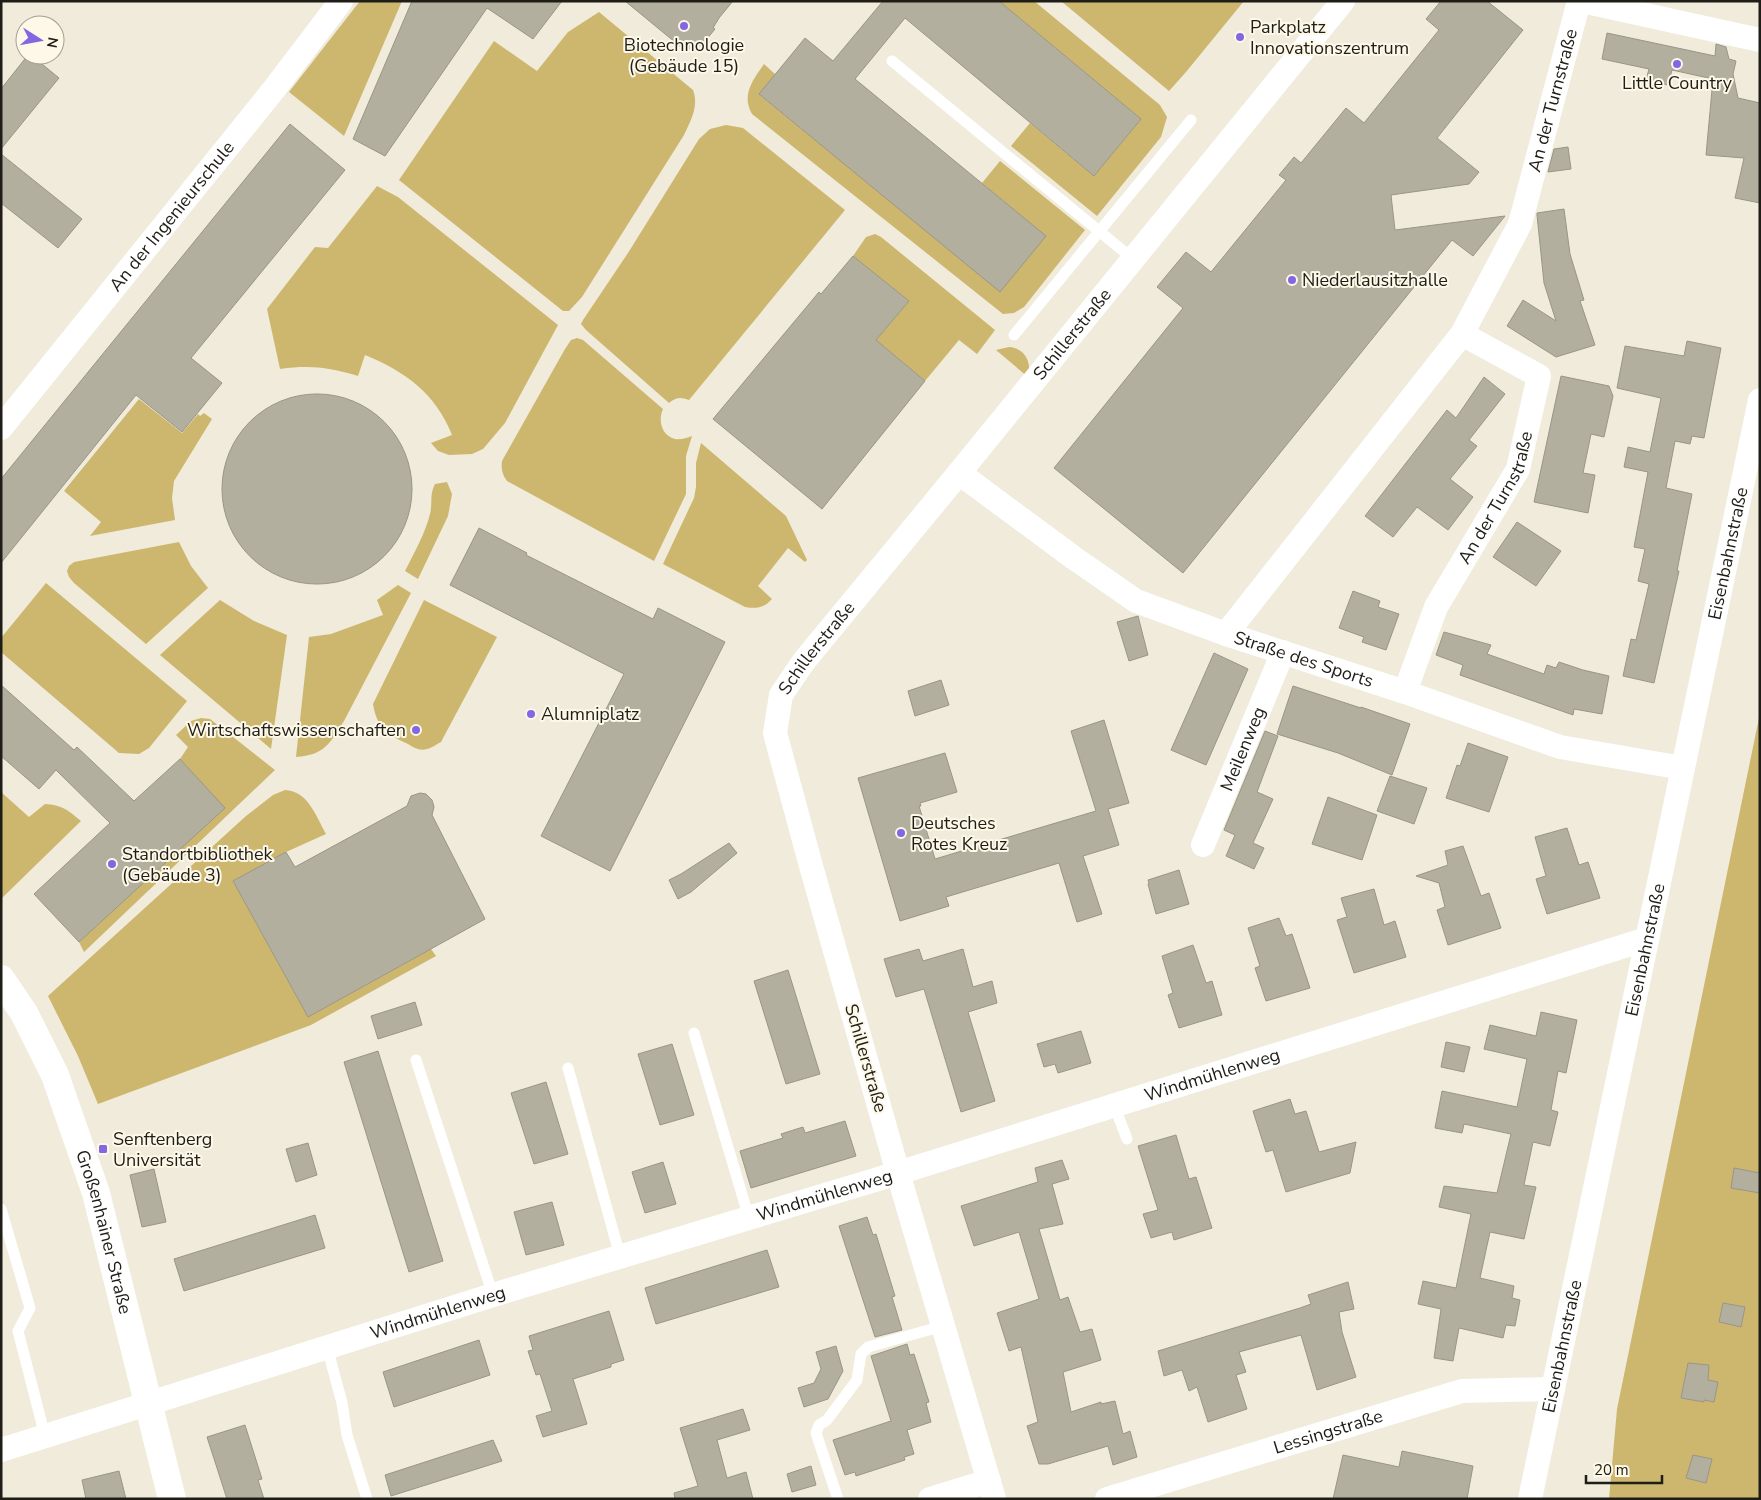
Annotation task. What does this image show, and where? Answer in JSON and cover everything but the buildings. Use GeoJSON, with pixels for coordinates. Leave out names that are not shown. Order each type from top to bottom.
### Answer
{"type":"FeatureCollection","features":[{"type":"Feature","properties":{"kind":"main road","name":"Großenhainer Straße"},"geometry":{"type":"LineString","coordinates":[[1,979],[24,1013],[55,1075],[96,1193],[172,1499]]}},
{"type":"Feature","properties":{"kind":"street","name":"An der Ingenieurschule"},"geometry":{"type":"LineString","coordinates":[[1,428],[275,88],[341,1]]}},
{"type":"Feature","properties":{"kind":"street","name":"Schillerstraße"},"geometry":{"type":"LineString","coordinates":[[992,1490],[898,1173],[775,733],[781,695],[804,661],[1342,1]]}},
{"type":"Feature","properties":{"kind":"street"},"geometry":{"type":"LineString","coordinates":[[1581,1],[1760,40]]}},
{"type":"Feature","properties":{"kind":"street","name":"An der Turnstraße"},"geometry":{"type":"LineString","coordinates":[[1226,634],[1462,334],[1520,224],[1581,1]]}},
{"type":"Feature","properties":{"kind":"street","name":"An der Turnstraße"},"geometry":{"type":"LineString","coordinates":[[1405,692],[1436,607],[1518,469],[1539,376],[1462,334]]}},
{"type":"Feature","properties":{"kind":"street","name":"Eisenbahnstraße"},"geometry":{"type":"LineString","coordinates":[[1530,1499],[1760,400]]}},
{"type":"Feature","properties":{"kind":"street","name":"Straße des Sports"},"geometry":{"type":"LineString","coordinates":[[959,473],[1022,521],[1136,601],[1226,634],[1405,692],[1560,747],[1683,768]]}},
{"type":"Feature","properties":{"kind":"street","name":"Meilenweg"},"geometry":{"type":"LineString","coordinates":[[1203,845],[1283,652]]}},
{"type":"Feature","properties":{"kind":"street","name":"Windmühlenweg"},"geometry":{"type":"LineString","coordinates":[[1,1450],[493,1295],[898,1173],[1647,939]]}},
{"type":"Feature","properties":{"kind":"street","name":"Lessingstraße"},"geometry":{"type":"LineString","coordinates":[[1106,1499],[1462,1391],[1553,1389]]}},
{"type":"Feature","properties":{"kind":"street"},"geometry":{"type":"LineString","coordinates":[[940,1497],[992,1490]]}},
{"type":"Feature","properties":{"kind":"lane"},"geometry":{"type":"LineString","coordinates":[[892,61],[1133,259]]}},
{"type":"Feature","properties":{"kind":"lane"},"geometry":{"type":"LineString","coordinates":[[1014,335],[1191,120]]}},
{"type":"Feature","properties":{"kind":"lane"},"geometry":{"type":"LineString","coordinates":[[694,1033],[749,1218]]}},
{"type":"Feature","properties":{"kind":"lane"},"geometry":{"type":"LineString","coordinates":[[416,1060],[493,1295]]}},
{"type":"Feature","properties":{"kind":"lane"},"geometry":{"type":"LineString","coordinates":[[568,1068],[620,1256]]}},
{"type":"Feature","properties":{"kind":"lane"},"geometry":{"type":"LineString","coordinates":[[1114,1105],[1127,1139]]}},
{"type":"Feature","properties":{"kind":"lane"},"geometry":{"type":"LineString","coordinates":[[1,1210],[30,1308],[18,1331],[45,1436]]}},
{"type":"Feature","properties":{"kind":"lane"},"geometry":{"type":"LineString","coordinates":[[838,1499],[816,1433],[819,1425],[827,1420],[857,1380],[861,1354],[868,1346],[943,1326]]}},
{"type":"Feature","properties":{"kind":"lane"},"geometry":{"type":"LineString","coordinates":[[327,1347],[342,1403],[347,1435],[367,1499]]}},
{"type":"Feature","properties":{"kind":"shaded area"},"geometry":{"type":"Polygon","coordinates":[[[360,1],[402,1],[344,136],[289,92],[360,1]]]}},
{"type":"Feature","properties":{"kind":"shaded area"},"geometry":{"type":"Polygon","coordinates":[[[999,1],[1034,1],[1160,105],[1167,117],[1161,137],[1097,216],[1011,146],[1030,123],[1094,176],[1141,119],[999,1]]]}},
{"type":"Feature","properties":{"kind":"shaded area"},"geometry":{"type":"Polygon","coordinates":[[[1061,1],[1244,1],[1169,91],[1061,1]]]}},
{"type":"Feature","properties":{"kind":"shaded area"},"geometry":{"type":"Polygon","coordinates":[[[599,12],[693,90],[695,107],[684,135],[582,297],[569,311],[563,311],[399,180],[494,41],[537,71],[568,32],[599,12]]]}},
{"type":"Feature","properties":{"kind":"shaded area"},"geometry":{"type":"Polygon","coordinates":[[[764,64],[776,75],[760,95],[1000,291],[1045,236],[982,183],[1000,161],[1085,230],[1024,307],[1014,313],[1003,314],[752,114],[749,107],[748,94],[752,82],[764,64]]]}},
{"type":"Feature","properties":{"kind":"shaded area"},"geometry":{"type":"Polygon","coordinates":[[[726,125],[743,128],[845,210],[689,400],[679,398],[669,403],[581,324],[699,139],[710,129],[726,125]]]}},
{"type":"Feature","properties":{"kind":"shaded area"},"geometry":{"type":"Polygon","coordinates":[[[377,186],[398,197],[558,325],[505,423],[483,449],[472,454],[449,455],[438,451],[431,443],[452,435],[437,407],[418,386],[406,377],[365,355],[358,376],[319,368],[280,369],[267,309],[315,247],[328,248],[377,186]]]}},
{"type":"Feature","properties":{"kind":"shaded area"},"geometry":{"type":"Polygon","coordinates":[[[875,234],[995,330],[977,354],[959,340],[925,381],[876,340],[909,301],[853,256],[866,237],[875,234]]]}},
{"type":"Feature","properties":{"kind":"shaded area"},"geometry":{"type":"Polygon","coordinates":[[[577,338],[583,340],[663,409],[662,427],[670,437],[684,439],[692,436],[686,456],[686,494],[654,561],[507,481],[503,474],[502,461],[565,349],[571,340],[577,338]]]}},
{"type":"Feature","properties":{"kind":"shaded area"},"geometry":{"type":"Polygon","coordinates":[[[1009,347],[1019,350],[1026,357],[1029,366],[1028,377],[996,350],[1009,347]]]}},
{"type":"Feature","properties":{"kind":"shaded area"},"geometry":{"type":"Polygon","coordinates":[[[139,399],[182,433],[198,414],[200,416],[204,413],[212,419],[174,481],[172,498],[175,520],[90,536],[101,522],[64,491],[139,399]]]}},
{"type":"Feature","properties":{"kind":"shaded area"},"geometry":{"type":"Polygon","coordinates":[[[701,443],[786,516],[807,560],[805,562],[788,548],[758,586],[772,599],[763,606],[757,608],[745,607],[663,564],[694,498],[696,463],[701,443]]]}},
{"type":"Feature","properties":{"kind":"shaded area"},"geometry":{"type":"Polygon","coordinates":[[[447,482],[452,494],[448,516],[418,579],[405,571],[428,521],[435,484],[447,482]]]}},
{"type":"Feature","properties":{"kind":"shaded area"},"geometry":{"type":"Polygon","coordinates":[[[179,542],[191,566],[208,588],[146,644],[74,583],[67,571],[74,562],[179,542]]]}},
{"type":"Feature","properties":{"kind":"shaded area"},"geometry":{"type":"Polygon","coordinates":[[[46,583],[187,701],[149,748],[139,754],[119,753],[1,652],[1,638],[46,583]]]}},
{"type":"Feature","properties":{"kind":"shaded area"},"geometry":{"type":"Polygon","coordinates":[[[398,585],[411,593],[344,721],[335,736],[320,751],[296,757],[309,637],[331,634],[383,615],[377,600],[398,585]]]}},
{"type":"Feature","properties":{"kind":"shaded area"},"geometry":{"type":"Polygon","coordinates":[[[220,600],[254,621],[287,635],[271,749],[160,655],[220,600]]]}},
{"type":"Feature","properties":{"kind":"shaded area"},"geometry":{"type":"Polygon","coordinates":[[[424,600],[497,637],[441,742],[431,748],[422,750],[415,748],[384,729],[377,719],[373,704],[424,600]]]}},
{"type":"Feature","properties":{"kind":"shaded area"},"geometry":{"type":"Polygon","coordinates":[[[1760,713],[1760,1499],[1609,1499],[1617,1409],[1760,713]]]}},
{"type":"Feature","properties":{"kind":"shaded area"},"geometry":{"type":"Polygon","coordinates":[[[201,718],[210,719],[275,770],[84,952],[79,942],[224,808],[180,759],[188,747],[176,735],[191,721],[201,718]]]}},
{"type":"Feature","properties":{"kind":"shaded area"},"geometry":{"type":"Polygon","coordinates":[[[285,790],[293,791],[305,800],[315,812],[326,834],[286,852],[233,881],[308,1017],[431,949],[436,956],[311,1025],[98,1104],[78,1056],[48,996],[246,816],[273,795],[285,790]]]}},
{"type":"Feature","properties":{"kind":"shaded area"},"geometry":{"type":"Polygon","coordinates":[[[1,792],[29,817],[45,804],[64,809],[81,821],[1,899],[1,792]]]}},
{"type":"Feature","properties":{"kind":"place","name":"Biotechnologie (Gebäude 15)"},"geometry":{"type":"Point","coordinates":[684,26]}},
{"type":"Feature","properties":{"kind":"place","name":"Parkplatz Innovationszentrum"},"geometry":{"type":"Point","coordinates":[1240,37]}},
{"type":"Feature","properties":{"kind":"place","name":"Little Country"},"geometry":{"type":"Point","coordinates":[1677,64]}},
{"type":"Feature","properties":{"kind":"place","name":"Niederlausitzhalle"},"geometry":{"type":"Point","coordinates":[1292,280]}},
{"type":"Feature","properties":{"kind":"place","name":"Alumniplatz"},"geometry":{"type":"Point","coordinates":[531,714]}},
{"type":"Feature","properties":{"kind":"place","name":"Wirtschaftswissenschaften"},"geometry":{"type":"Point","coordinates":[416,730]}},
{"type":"Feature","properties":{"kind":"place","name":"Deutsches Rotes Kreuz"},"geometry":{"type":"Point","coordinates":[901,833]}},
{"type":"Feature","properties":{"kind":"place","name":"Standortbibliothek (Gebäude 3)"},"geometry":{"type":"Point","coordinates":[112,864]}},
{"type":"Feature","properties":{"kind":"place","name":"Senftenberg Universität"},"geometry":{"type":"Point","coordinates":[103,1149]}}]}
